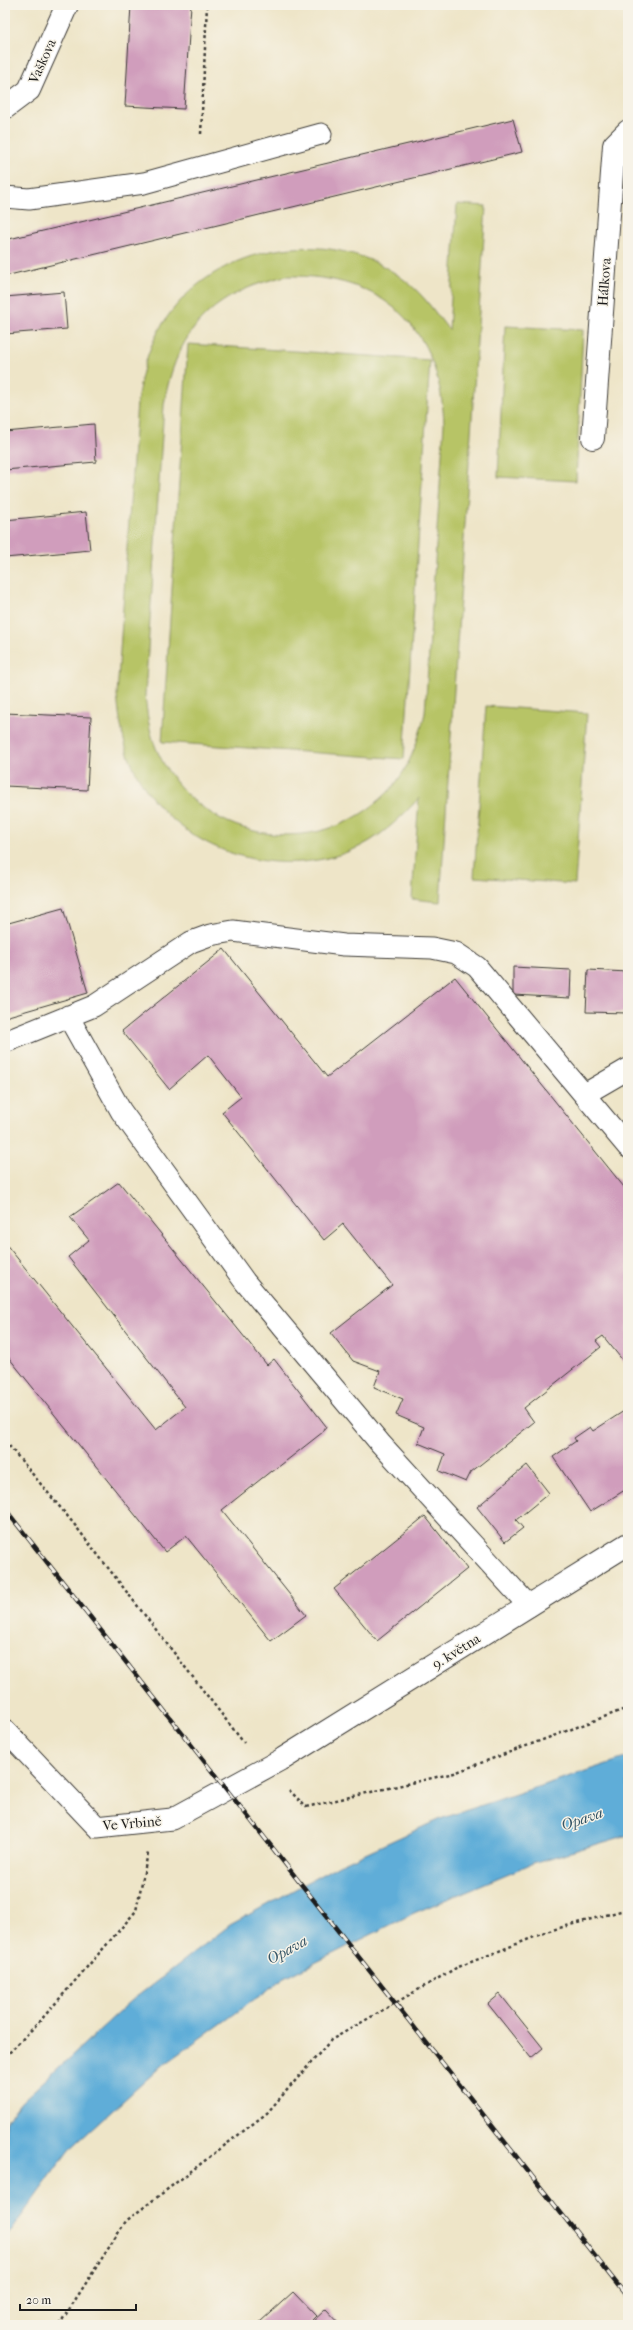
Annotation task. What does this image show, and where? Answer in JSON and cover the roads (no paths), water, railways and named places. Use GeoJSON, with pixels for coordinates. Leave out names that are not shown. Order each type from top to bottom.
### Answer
{"type":"FeatureCollection","features":[{"type":"Feature","properties":{"kind":"street","name":"Vaškova"},"geometry":{"type":"LineString","coordinates":[[5,108],[29,90],[67,5]]}},
{"type":"Feature","properties":{"kind":"street","name":"Hálkova"},"geometry":{"type":"LineString","coordinates":[[593,438],[614,145],[628,131]]}},
{"type":"Feature","properties":{"kind":"street","name":"9. května"},"geometry":{"type":"LineString","coordinates":[[284,1758],[628,1544]]}},
{"type":"Feature","properties":{"kind":"lane"},"geometry":{"type":"LineString","coordinates":[[5,197],[29,199],[144,183],[321,134]]}},
{"type":"Feature","properties":{"kind":"lane"},"geometry":{"type":"LineString","coordinates":[[5,1042],[94,1006],[191,942],[210,935],[233,932],[344,945],[432,948],[456,953],[477,966],[628,1147]]}},
{"type":"Feature","properties":{"kind":"lane"},"geometry":{"type":"LineString","coordinates":[[68,1016],[121,1111],[245,1282],[380,1443],[529,1606]]}},
{"type":"Feature","properties":{"kind":"lane"},"geometry":{"type":"LineString","coordinates":[[585,1094],[628,1069]]}},
{"type":"Feature","properties":{"kind":"lane","name":"Ve Vrbině"},"geometry":{"type":"LineString","coordinates":[[5,1730],[98,1827],[172,1819],[284,1758]]}},
{"type":"Feature","properties":{"kind":"water","name":"Opava"},"geometry":{"type":"Polygon","coordinates":[[[628,1757],[628,1835],[533,1863],[414,1913],[283,1979],[157,2070],[69,2150],[5,2239],[5,2122],[21,2102],[131,2001],[230,1925],[339,1865],[440,1819],[628,1757]]]}},
{"type":"Feature","properties":{"kind":"railway"},"geometry":{"type":"LineString","coordinates":[[5,1509],[628,2298]]}}]}
